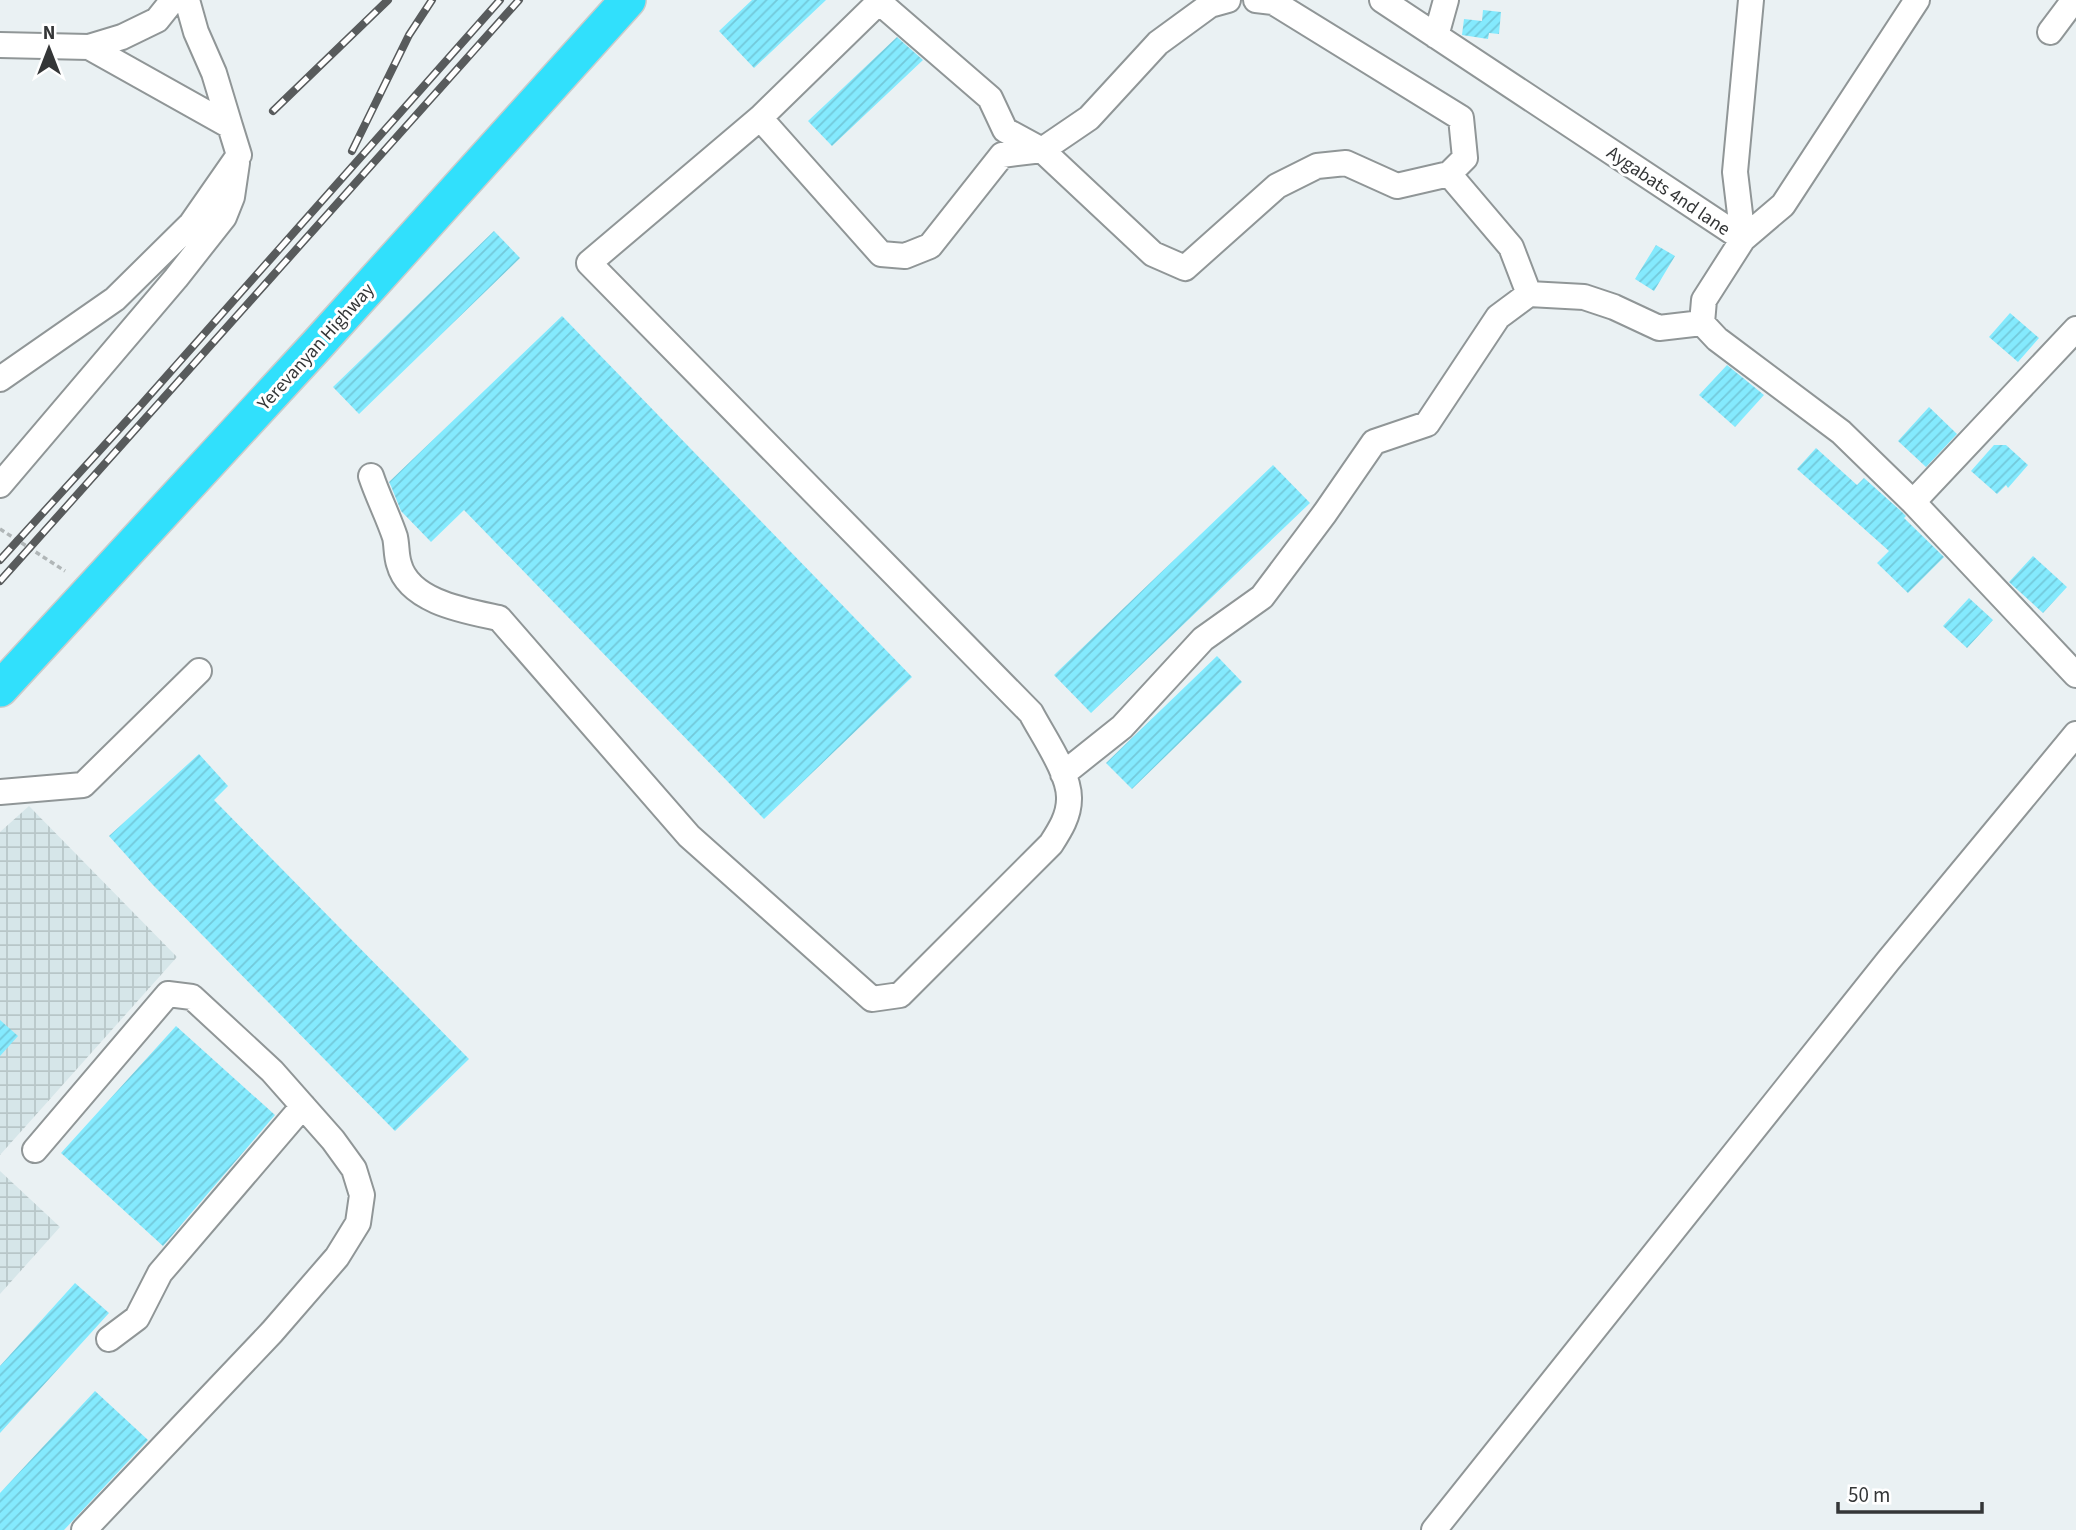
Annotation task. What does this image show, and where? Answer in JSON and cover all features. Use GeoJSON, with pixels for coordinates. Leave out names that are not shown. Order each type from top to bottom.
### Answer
{"type":"FeatureCollection","features":[{"type":"Feature","properties":{"kind":"highway","name":"Yerevanyan Highway"},"geometry":{"type":"LineString","coordinates":[[0,689],[317,345],[628,0]]}},
{"type":"Feature","properties":{"kind":"street"},"geometry":{"type":"LineString","coordinates":[[0,45],[89,47],[122,37],[157,20],[173,0]]}},
{"type":"Feature","properties":{"kind":"street"},"geometry":{"type":"LineString","coordinates":[[0,485],[176,278],[224,217],[232,197],[239,155],[214,73],[196,32],[187,0]]}},
{"type":"Feature","properties":{"kind":"street"},"geometry":{"type":"LineString","coordinates":[[760,118],[881,254],[905,256],[930,246],[1002,155],[1042,150],[1089,118],[1158,43],[1210,5],[1228,0]]}},
{"type":"Feature","properties":{"kind":"street"},"geometry":{"type":"LineString","coordinates":[[371,476],[379,503],[395,538],[399,566],[412,587],[452,608],[499,618],[689,836],[872,999],[900,995],[1052,844],[1065,820],[1069,797],[1063,774],[1031,713],[589,263],[760,118],[879,2],[990,99],[1005,130],[1042,150],[1153,254],[1185,268],[1277,186],[1317,166],[1346,163],[1397,186],[1449,174],[1465,158],[1461,118],[1273,2],[1256,0]]}},
{"type":"Feature","properties":{"kind":"street","name":"Aygabats 4nd lane"},"geometry":{"type":"LineString","coordinates":[[1382,0],[1743,239],[1783,205],[1917,0]]}},
{"type":"Feature","properties":{"kind":"street"},"geometry":{"type":"LineString","coordinates":[[1436,36],[1446,0]]}},
{"type":"Feature","properties":{"kind":"street"},"geometry":{"type":"LineString","coordinates":[[1751,0],[1735,172],[1743,239],[1704,300],[1702,323],[1717,339],[1841,432],[1913,502],[2076,675]]}},
{"type":"Feature","properties":{"kind":"street"},"geometry":{"type":"LineString","coordinates":[[2050,32],[2074,0]]}},
{"type":"Feature","properties":{"kind":"street"},"geometry":{"type":"LineString","coordinates":[[89,47],[230,126]]}},
{"type":"Feature","properties":{"kind":"street"},"geometry":{"type":"LineString","coordinates":[[0,379],[115,299],[191,224],[239,155]]}},
{"type":"Feature","properties":{"kind":"street"},"geometry":{"type":"LineString","coordinates":[[1449,174],[1511,247],[1529,294]]}},
{"type":"Feature","properties":{"kind":"street"},"geometry":{"type":"LineString","coordinates":[[1063,774],[1122,727],[1203,639],[1262,597],[1374,442],[1427,424],[1498,317],[1529,294],[1584,297],[1614,307],[1659,328],[1702,323]]}},
{"type":"Feature","properties":{"kind":"street"},"geometry":{"type":"LineString","coordinates":[[1913,502],[2076,329]]}},
{"type":"Feature","properties":{"kind":"street"},"geometry":{"type":"LineString","coordinates":[[0,792],[83,785],[199,671]]}},
{"type":"Feature","properties":{"kind":"street"},"geometry":{"type":"LineString","coordinates":[[1434,1530],[1888,961],[2076,734]]}},
{"type":"Feature","properties":{"kind":"street"},"geometry":{"type":"LineString","coordinates":[[35,1150],[168,994],[192,997],[272,1071],[333,1140],[354,1169],[362,1195],[358,1223],[337,1257],[272,1332],[85,1530]]}},
{"type":"Feature","properties":{"kind":"street"},"geometry":{"type":"LineString","coordinates":[[109,1339],[137,1318],[160,1273],[303,1107]]}},
{"type":"Feature","properties":{"kind":"path"},"geometry":{"type":"LineString","coordinates":[[0,529],[65,571]]}},
{"type":"Feature","properties":{"kind":"shaded area"},"geometry":{"type":"Polygon","coordinates":[[[29,806],[177,957],[0,1155],[0,832],[29,806]]]}},
{"type":"Feature","properties":{"kind":"shaded area"},"geometry":{"type":"Polygon","coordinates":[[[0,1171],[60,1227],[0,1294],[0,1171]]]}},
{"type":"Feature","properties":{"kind":"building"},"geometry":{"type":"Polygon","coordinates":[[[752,0],[826,0],[754,68],[719,31],[752,0]]]}},
{"type":"Feature","properties":{"kind":"building"},"geometry":{"type":"Polygon","coordinates":[[[1483,10],[1501,12],[1499,34],[1489,33],[1488,39],[1462,35],[1464,19],[1482,21],[1483,10]]]}},
{"type":"Feature","properties":{"kind":"building"},"geometry":{"type":"Polygon","coordinates":[[[897,37],[923,60],[832,146],[808,121],[897,37]]]}},
{"type":"Feature","properties":{"kind":"building"},"geometry":{"type":"Polygon","coordinates":[[[494,231],[520,258],[359,414],[333,387],[494,231]]]}},
{"type":"Feature","properties":{"kind":"building"},"geometry":{"type":"Polygon","coordinates":[[[1656,245],[1675,256],[1654,291],[1635,279],[1656,245]]]}},
{"type":"Feature","properties":{"kind":"building"},"geometry":{"type":"Polygon","coordinates":[[[2010,313],[2039,338],[2018,362],[1989,337],[2010,313]]]}},
{"type":"Feature","properties":{"kind":"building"},"geometry":{"type":"Polygon","coordinates":[[[562,316],[912,677],[764,819],[464,510],[431,542],[401,511],[389,482],[562,316]]]}},
{"type":"Feature","properties":{"kind":"building"},"geometry":{"type":"Polygon","coordinates":[[[1727,365],[1764,395],[1735,427],[1699,395],[1727,365]]]}},
{"type":"Feature","properties":{"kind":"building"},"geometry":{"type":"Polygon","coordinates":[[[1929,407],[1957,434],[1926,467],[1898,441],[1929,407]]]}},
{"type":"Feature","properties":{"kind":"building"},"geometry":{"type":"Polygon","coordinates":[[[1994,445],[2006,445],[2028,465],[2008,488],[2006,485],[1997,494],[1971,471],[1994,445]]]}},
{"type":"Feature","properties":{"kind":"building"},"geometry":{"type":"Polygon","coordinates":[[[1816,448],[1857,485],[1864,478],[1902,512],[1906,516],[1904,518],[1944,557],[1908,593],[1877,563],[1889,551],[1797,469],[1816,448]]]}},
{"type":"Feature","properties":{"kind":"building"},"geometry":{"type":"Polygon","coordinates":[[[1273,465],[1310,503],[1091,713],[1054,675],[1273,465]]]}},
{"type":"Feature","properties":{"kind":"building"},"geometry":{"type":"Polygon","coordinates":[[[2033,556],[2067,587],[2043,613],[2009,582],[2033,556]]]}},
{"type":"Feature","properties":{"kind":"building"},"geometry":{"type":"Polygon","coordinates":[[[1969,598],[1993,620],[1967,648],[1943,626],[1969,598]]]}},
{"type":"Feature","properties":{"kind":"building"},"geometry":{"type":"Polygon","coordinates":[[[1217,656],[1242,682],[1132,789],[1106,763],[1217,656]]]}},
{"type":"Feature","properties":{"kind":"building"},"geometry":{"type":"Polygon","coordinates":[[[199,754],[228,786],[214,800],[469,1059],[395,1131],[153,885],[109,836],[199,754]]]}},
{"type":"Feature","properties":{"kind":"building"},"geometry":{"type":"Polygon","coordinates":[[[0,1020],[18,1036],[0,1056],[0,1020]]]}},
{"type":"Feature","properties":{"kind":"building"},"geometry":{"type":"Polygon","coordinates":[[[176,1026],[275,1115],[163,1246],[61,1153],[176,1026]]]}},
{"type":"Feature","properties":{"kind":"building"},"geometry":{"type":"Polygon","coordinates":[[[75,1283],[109,1313],[0,1433],[0,1366],[75,1283]]]}},
{"type":"Feature","properties":{"kind":"building"},"geometry":{"type":"Polygon","coordinates":[[[95,1391],[148,1440],[64,1530],[0,1530],[0,1493],[95,1391]]]}},
{"type":"Feature","properties":{"kind":"railway"},"geometry":{"type":"LineString","coordinates":[[273,111],[388,0]]}},
{"type":"Feature","properties":{"kind":"railway"},"geometry":{"type":"LineString","coordinates":[[352,151],[409,35],[432,0]]}},
{"type":"Feature","properties":{"kind":"railway"},"geometry":{"type":"LineString","coordinates":[[0,560],[500,0]]}},
{"type":"Feature","properties":{"kind":"railway"},"geometry":{"type":"LineString","coordinates":[[0,581],[519,0]]}}]}
